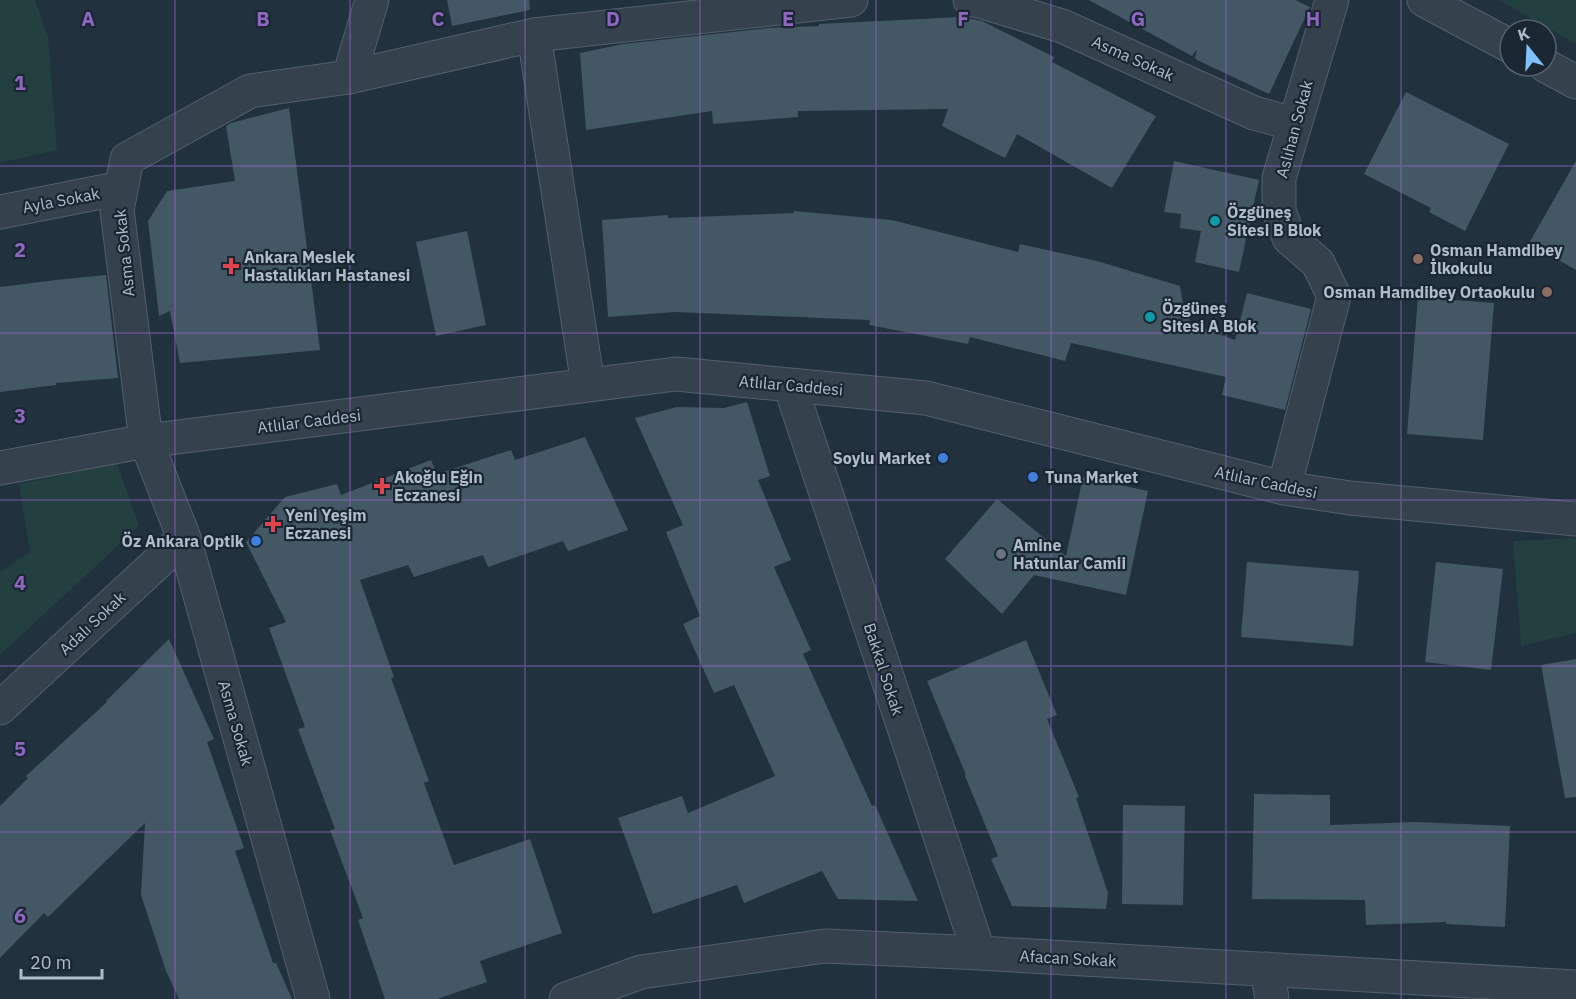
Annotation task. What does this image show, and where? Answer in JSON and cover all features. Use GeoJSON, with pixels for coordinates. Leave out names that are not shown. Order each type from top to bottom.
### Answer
{"type":"FeatureCollection","features":[{"type":"Feature","properties":{"kind":"street"},"geometry":{"type":"LineString","coordinates":[[349,77],[372,0]]}},
{"type":"Feature","properties":{"kind":"street","name":"Asma Sokak"},"geometry":{"type":"LineString","coordinates":[[313,999],[184,538],[146,441],[117,210],[127,159],[250,91],[349,77],[534,34],[851,0]]}},
{"type":"Feature","properties":{"kind":"street","name":"Asma Sokak"},"geometry":{"type":"LineString","coordinates":[[970,0],[1062,26],[1254,113],[1294,124]]}},
{"type":"Feature","properties":{"kind":"street","name":"Aslıhan Sokak"},"geometry":{"type":"LineString","coordinates":[[1284,488],[1334,296],[1318,263],[1289,237],[1279,211],[1279,178],[1332,0]]}},
{"type":"Feature","properties":{"kind":"street"},"geometry":{"type":"LineString","coordinates":[[1424,0],[1498,40]]}},
{"type":"Feature","properties":{"kind":"street"},"geometry":{"type":"LineString","coordinates":[[534,34],[588,385]]}},
{"type":"Feature","properties":{"kind":"street"},"geometry":{"type":"LineString","coordinates":[[1558,72],[1576,82]]}},
{"type":"Feature","properties":{"kind":"street","name":"Ayla Sokak"},"geometry":{"type":"LineString","coordinates":[[0,212],[121,188]]}},
{"type":"Feature","properties":{"kind":"street","name":"Atlılar Caddesi"},"geometry":{"type":"LineString","coordinates":[[0,468],[146,441],[676,374],[926,398],[1284,488],[1350,498],[1576,519]]}},
{"type":"Feature","properties":{"kind":"street","name":"Bakkal Sokak"},"geometry":{"type":"LineString","coordinates":[[790,385],[979,953]]}},
{"type":"Feature","properties":{"kind":"street","name":"Adalı Sokak"},"geometry":{"type":"LineString","coordinates":[[0,708],[184,538]]}},
{"type":"Feature","properties":{"kind":"street","name":"Afacan Sokak"},"geometry":{"type":"LineString","coordinates":[[566,999],[641,972],[825,946],[979,953],[1270,984],[1576,987]]}},
{"type":"Feature","properties":{"kind":"green space"},"geometry":{"type":"Polygon","coordinates":[[[0,0],[35,0],[48,37],[57,150],[0,163],[0,0]]]}},
{"type":"Feature","properties":{"kind":"green space"},"geometry":{"type":"Polygon","coordinates":[[[1499,0],[1576,0],[1576,44],[1558,34],[1558,18],[1530,18],[1499,0]]]}},
{"type":"Feature","properties":{"kind":"green space"},"geometry":{"type":"Polygon","coordinates":[[[117,463],[139,526],[0,655],[0,572],[30,552],[19,484],[117,463]]]}},
{"type":"Feature","properties":{"kind":"green space"},"geometry":{"type":"Polygon","coordinates":[[[1576,538],[1576,633],[1521,646],[1513,541],[1576,538]]]}},
{"type":"Feature","properties":{"kind":"building"},"geometry":{"type":"Polygon","coordinates":[[[447,0],[529,0],[530,10],[452,26],[447,0]]]}},
{"type":"Feature","properties":{"kind":"building"},"geometry":{"type":"Polygon","coordinates":[[[1089,0],[1295,0],[1310,7],[1269,94],[1197,60],[1195,58],[1197,49],[1192,56],[1089,0]]]}},
{"type":"Feature","properties":{"kind":"building"},"geometry":{"type":"Polygon","coordinates":[[[962,17],[982,21],[1054,57],[1052,62],[1156,116],[1112,188],[1017,134],[1005,158],[942,126],[948,109],[798,111],[798,117],[713,124],[712,111],[586,130],[580,53],[623,44],[769,28],[962,17]]]}},
{"type":"Feature","properties":{"kind":"building"},"geometry":{"type":"Polygon","coordinates":[[[1406,92],[1509,144],[1465,231],[1429,212],[1431,208],[1364,174],[1406,92]]]}},
{"type":"Feature","properties":{"kind":"building","name":"Ankara Meslek Hastalıkları Hastanesi"},"geometry":{"type":"Polygon","coordinates":[[[289,108],[320,350],[180,363],[170,311],[159,316],[148,221],[167,191],[235,181],[226,126],[289,108]]]}},
{"type":"Feature","properties":{"kind":"building","name":"Özgüneş Sitesi B Blok"},"geometry":{"type":"Polygon","coordinates":[[[1174,161],[1259,180],[1239,272],[1195,262],[1201,231],[1180,228],[1181,214],[1164,212],[1174,161]]]}},
{"type":"Feature","properties":{"kind":"building"},"geometry":{"type":"Polygon","coordinates":[[[1576,161],[1576,270],[1529,243],[1576,161]]]}},
{"type":"Feature","properties":{"kind":"building"},"geometry":{"type":"Polygon","coordinates":[[[794,211],[892,220],[1018,252],[1020,244],[1097,261],[1180,286],[1184,310],[1191,324],[1235,340],[1247,293],[1311,309],[1285,410],[1222,395],[1226,377],[1071,343],[1065,361],[970,337],[968,344],[869,325],[870,320],[676,312],[608,317],[602,220],[668,215],[668,218],[794,213],[794,211]]]}},
{"type":"Feature","properties":{"kind":"building"},"geometry":{"type":"Polygon","coordinates":[[[467,231],[486,325],[436,336],[416,242],[467,231]]]}},
{"type":"Feature","properties":{"kind":"building"},"geometry":{"type":"Polygon","coordinates":[[[106,275],[118,378],[56,383],[56,385],[0,392],[0,287],[106,275]]]}},
{"type":"Feature","properties":{"kind":"building"},"geometry":{"type":"Polygon","coordinates":[[[1418,297],[1494,303],[1483,440],[1407,434],[1418,297]]]}},
{"type":"Feature","properties":{"kind":"building"},"geometry":{"type":"Polygon","coordinates":[[[747,402],[770,476],[758,480],[791,560],[774,567],[811,650],[803,654],[918,901],[838,899],[822,871],[744,903],[737,885],[653,914],[618,818],[682,796],[688,813],[775,776],[734,685],[714,693],[683,624],[700,616],[666,532],[683,525],[635,418],[677,407],[724,408],[747,402]]]}},
{"type":"Feature","properties":{"kind":"building"},"geometry":{"type":"Polygon","coordinates":[[[585,437],[628,530],[568,551],[563,541],[488,567],[483,555],[414,577],[408,565],[360,580],[394,677],[391,678],[429,781],[424,783],[454,865],[530,839],[562,933],[480,961],[487,982],[437,999],[385,999],[358,920],[363,918],[330,830],[335,829],[298,729],[305,727],[269,628],[286,622],[246,542],[285,497],[337,484],[341,495],[431,460],[437,474],[511,450],[515,460],[585,437]]]}},
{"type":"Feature","properties":{"kind":"building"},"geometry":{"type":"Polygon","coordinates":[[[1083,477],[1148,491],[1126,595],[1034,575],[1002,614],[945,559],[997,499],[1066,556],[1083,477]]]}},
{"type":"Feature","properties":{"kind":"building"},"geometry":{"type":"Polygon","coordinates":[[[1247,562],[1359,571],[1353,646],[1241,637],[1247,562]]]}},
{"type":"Feature","properties":{"kind":"building"},"geometry":{"type":"Polygon","coordinates":[[[1436,562],[1503,569],[1491,670],[1425,662],[1436,562]]]}},
{"type":"Feature","properties":{"kind":"building"},"geometry":{"type":"Polygon","coordinates":[[[169,639],[214,739],[207,742],[244,848],[235,851],[273,963],[276,963],[292,999],[179,999],[166,971],[141,895],[145,823],[48,917],[44,913],[0,958],[0,806],[28,778],[26,776],[107,702],[169,639]]]}},
{"type":"Feature","properties":{"kind":"building"},"geometry":{"type":"Polygon","coordinates":[[[1026,640],[1057,715],[1047,719],[1079,797],[1076,798],[1108,893],[1106,909],[1012,906],[991,859],[998,856],[927,681],[1026,640]]]}},
{"type":"Feature","properties":{"kind":"building"},"geometry":{"type":"Polygon","coordinates":[[[1576,659],[1576,797],[1565,798],[1541,665],[1576,659]]]}},
{"type":"Feature","properties":{"kind":"building"},"geometry":{"type":"Polygon","coordinates":[[[1254,794],[1330,795],[1330,825],[1416,822],[1510,826],[1505,927],[1446,924],[1446,922],[1366,925],[1365,900],[1252,899],[1254,794]]]}},
{"type":"Feature","properties":{"kind":"building"},"geometry":{"type":"Polygon","coordinates":[[[1123,805],[1185,806],[1183,905],[1122,904],[1123,805]]]}},
{"type":"Feature","properties":{"kind":"place","name":"Özgüneş Sitesi B Blok"},"geometry":{"type":"Point","coordinates":[1215,221]}},
{"type":"Feature","properties":{"kind":"place","name":"Osman Hamdibey İlkokulu"},"geometry":{"type":"Point","coordinates":[1418,259]}},
{"type":"Feature","properties":{"kind":"place","name":"Ankara Meslek Hastalıkları Hastanesi"},"geometry":{"type":"Point","coordinates":[231,266]}},
{"type":"Feature","properties":{"kind":"place","name":"Osman Hamdibey Ortaokulu"},"geometry":{"type":"Point","coordinates":[1547,292]}},
{"type":"Feature","properties":{"kind":"place","name":"Özgüneş Sitesi A Blok"},"geometry":{"type":"Point","coordinates":[1150,317]}},
{"type":"Feature","properties":{"kind":"place","name":"Soylu Market"},"geometry":{"type":"Point","coordinates":[943,458]}},
{"type":"Feature","properties":{"kind":"place","name":"Tuna Market"},"geometry":{"type":"Point","coordinates":[1033,477]}},
{"type":"Feature","properties":{"kind":"place","name":"Akoğlu Eğin Eczanesi"},"geometry":{"type":"Point","coordinates":[382,486]}},
{"type":"Feature","properties":{"kind":"place","name":"Yeni Yeşim Eczanesi"},"geometry":{"type":"Point","coordinates":[273,524]}},
{"type":"Feature","properties":{"kind":"place","name":"Öz Ankara Optik"},"geometry":{"type":"Point","coordinates":[256,541]}},
{"type":"Feature","properties":{"kind":"place","name":"Amine Hatunlar Camii"},"geometry":{"type":"Point","coordinates":[1001,554]}}]}
